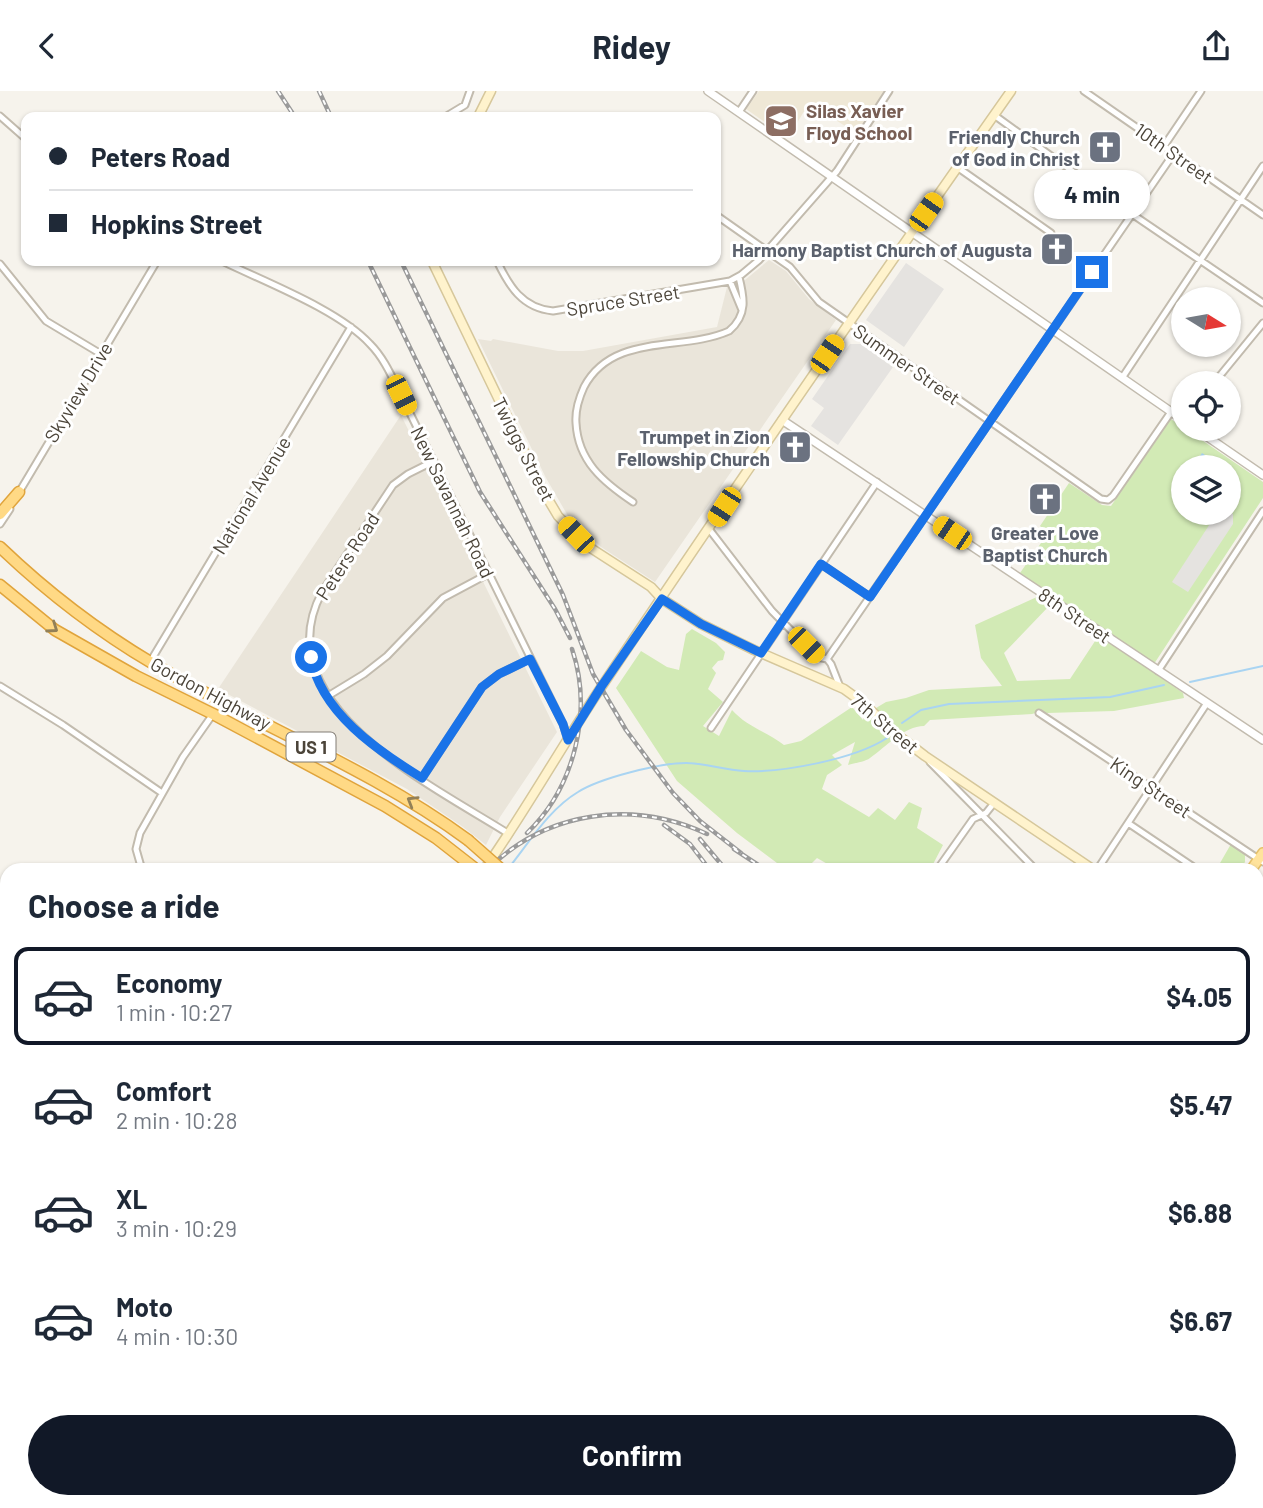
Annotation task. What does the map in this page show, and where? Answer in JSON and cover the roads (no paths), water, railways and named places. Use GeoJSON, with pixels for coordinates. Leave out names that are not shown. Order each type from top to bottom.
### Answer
{"type":"FeatureCollection","features":[{"type":"Feature","properties":{"kind":"highway"},"geometry":{"type":"LineString","coordinates":[[0,514],[19,492]]}},
{"type":"Feature","properties":{"kind":"highway","name":"Gordon Highway"},"geometry":{"type":"LineString","coordinates":[[0,547],[76,611],[150,662],[391,789],[468,840],[494,863]]}},
{"type":"Feature","properties":{"kind":"highway","name":"Gordon Highway"},"geometry":{"type":"LineString","coordinates":[[0,585],[55,630],[136,676],[396,812],[469,863]]}},
{"type":"Feature","properties":{"kind":"main road"},"geometry":{"type":"LineString","coordinates":[[480,112],[491,91]]}},
{"type":"Feature","properties":{"kind":"main road"},"geometry":{"type":"LineString","coordinates":[[489,863],[601,687],[848,323],[1011,91]]}},
{"type":"Feature","properties":{"kind":"main road","name":"Twiggs Street"},"geometry":{"type":"LineString","coordinates":[[434,266],[552,506],[586,545],[651,587],[662,599]]}},
{"type":"Feature","properties":{"kind":"main road","name":"7th Street"},"geometry":{"type":"LineString","coordinates":[[662,599],[701,624],[840,687],[862,702],[925,757],[1085,863]]}},
{"type":"Feature","properties":{"kind":"street"},"geometry":{"type":"LineString","coordinates":[[454,112],[462,108],[470,91]]}},
{"type":"Feature","properties":{"kind":"street"},"geometry":{"type":"LineString","coordinates":[[708,91],[1171,412]]}},
{"type":"Feature","properties":{"kind":"street"},"geometry":{"type":"LineString","coordinates":[[739,112],[753,91]]}},
{"type":"Feature","properties":{"kind":"street","name":"Spruce Street"},"geometry":{"type":"LineString","coordinates":[[500,266],[511,288],[518,295],[533,306],[553,311],[730,281],[739,277],[768,251],[832,177],[890,91]]}},
{"type":"Feature","properties":{"kind":"street","name":"10th Street"},"geometry":{"type":"LineString","coordinates":[[1084,91],[1263,215]]}},
{"type":"Feature","properties":{"kind":"street"},"geometry":{"type":"LineString","coordinates":[[1164,146],[1201,91]]}},
{"type":"Feature","properties":{"kind":"street"},"geometry":{"type":"LineString","coordinates":[[0,115],[21,134]]}},
{"type":"Feature","properties":{"kind":"street"},"geometry":{"type":"LineString","coordinates":[[994,115],[1263,303]]}},
{"type":"Feature","properties":{"kind":"street"},"geometry":{"type":"LineString","coordinates":[[827,659],[1174,153]]}},
{"type":"Feature","properties":{"kind":"street"},"geometry":{"type":"LineString","coordinates":[[1122,378],[1263,166]]}},
{"type":"Feature","properties":{"kind":"street"},"geometry":{"type":"LineString","coordinates":[[957,167],[1051,233]]}},
{"type":"Feature","properties":{"kind":"street","name":"Summer Street"},"geometry":{"type":"LineString","coordinates":[[721,218],[795,272],[819,302],[1101,499],[1108,500],[1114,496],[1171,412]]}},
{"type":"Feature","properties":{"kind":"street"},"geometry":{"type":"LineString","coordinates":[[0,264],[46,321],[101,353]]}},
{"type":"Feature","properties":{"kind":"street","name":"Skyview Drive"},"geometry":{"type":"LineString","coordinates":[[0,524],[154,266]]}},
{"type":"Feature","properties":{"kind":"street","name":"New Savannah Road"},"geometry":{"type":"LineString","coordinates":[[232,266],[351,327],[372,346],[384,362],[563,724],[568,740]]}},
{"type":"Feature","properties":{"kind":"street"},"geometry":{"type":"LineString","coordinates":[[633,502],[602,479],[586,459],[580,445],[576,415],[586,384],[600,366],[621,353],[724,333],[735,326],[743,311],[744,294],[739,277]]}},
{"type":"Feature","properties":{"kind":"street"},"geometry":{"type":"LineString","coordinates":[[730,281],[743,311]]}},
{"type":"Feature","properties":{"kind":"street"},"geometry":{"type":"LineString","coordinates":[[1224,371],[1263,323]]}},
{"type":"Feature","properties":{"kind":"street","name":"National Avenue"},"geometry":{"type":"LineString","coordinates":[[150,662],[351,327]]}},
{"type":"Feature","properties":{"kind":"street","name":"8th Street"},"geometry":{"type":"LineString","coordinates":[[782,420],[1263,740]]}},
{"type":"Feature","properties":{"kind":"street"},"geometry":{"type":"LineString","coordinates":[[1213,441],[1263,475]]}},
{"type":"Feature","properties":{"kind":"street","name":"Peters Road"},"geometry":{"type":"LineString","coordinates":[[434,461],[393,485],[315,605],[310,624],[309,647],[314,670],[328,696],[361,736],[509,834]]}},
{"type":"Feature","properties":{"kind":"street"},"geometry":{"type":"LineString","coordinates":[[711,728],[877,482]]}},
{"type":"Feature","properties":{"kind":"street"},"geometry":{"type":"LineString","coordinates":[[1160,673],[1263,511]]}},
{"type":"Feature","properties":{"kind":"street"},"geometry":{"type":"LineString","coordinates":[[709,529],[783,622],[817,657],[827,659],[840,687]]}},
{"type":"Feature","properties":{"kind":"street"},"geometry":{"type":"LineString","coordinates":[[821,564],[870,597]]}},
{"type":"Feature","properties":{"kind":"street"},"geometry":{"type":"LineString","coordinates":[[328,696],[365,674],[387,656],[443,599],[488,574]]}},
{"type":"Feature","properties":{"kind":"street"},"geometry":{"type":"LineString","coordinates":[[422,778],[482,687],[499,674],[530,659]]}},
{"type":"Feature","properties":{"kind":"street"},"geometry":{"type":"LineString","coordinates":[[0,686],[162,793]]}},
{"type":"Feature","properties":{"kind":"street"},"geometry":{"type":"LineString","coordinates":[[1101,863],[1207,703]]}},
{"type":"Feature","properties":{"kind":"street","name":"King Street"},"geometry":{"type":"LineString","coordinates":[[1039,713],[1261,858]]}},
{"type":"Feature","properties":{"kind":"street"},"geometry":{"type":"LineString","coordinates":[[139,863],[137,841],[183,757],[213,714]]}},
{"type":"Feature","properties":{"kind":"street"},"geometry":{"type":"LineString","coordinates":[[925,757],[1028,863]]}},
{"type":"Feature","properties":{"kind":"street"},"geometry":{"type":"LineString","coordinates":[[942,863],[973,819],[985,813],[994,803]]}},
{"type":"Feature","properties":{"kind":"street"},"geometry":{"type":"LineString","coordinates":[[1128,823],[1188,863]]}},
{"type":"Feature","properties":{"kind":"waterway"},"geometry":{"type":"LineString","coordinates":[[1190,682],[1263,666]]}},
{"type":"Feature","properties":{"kind":"waterway"},"geometry":{"type":"LineString","coordinates":[[902,723],[921,710],[949,704],[1110,697],[1164,685]]}},
{"type":"Feature","properties":{"kind":"waterway"},"geometry":{"type":"LineString","coordinates":[[512,863],[557,808],[578,792],[600,782],[630,772],[675,764],[693,763],[744,771],[798,767],[838,758],[873,746],[887,738]]}},
{"type":"Feature","properties":{"kind":"railway"},"geometry":{"type":"LineString","coordinates":[[278,91],[292,112]]}},
{"type":"Feature","properties":{"kind":"railway"},"geometry":{"type":"LineString","coordinates":[[319,91],[329,112]]}},
{"type":"Feature","properties":{"kind":"railway"},"geometry":{"type":"LineString","coordinates":[[370,266],[480,492],[555,609],[570,638]]}},
{"type":"Feature","properties":{"kind":"railway"},"geometry":{"type":"LineString","coordinates":[[403,266],[563,595],[593,674],[626,730],[673,793],[700,821],[741,853]]}},
{"type":"Feature","properties":{"kind":"railway"},"geometry":{"type":"LineString","coordinates":[[527,833],[557,794],[575,747],[581,697],[572,649]]}},
{"type":"Feature","properties":{"kind":"railway"},"geometry":{"type":"LineString","coordinates":[[495,863],[510,850],[536,835],[563,823],[591,817],[620,814],[649,817],[678,823],[707,834]]}},
{"type":"Feature","properties":{"kind":"railway"},"geometry":{"type":"LineString","coordinates":[[664,825],[690,844],[705,863]]}},
{"type":"Feature","properties":{"kind":"railway"},"geometry":{"type":"LineString","coordinates":[[700,839],[720,863]]}},
{"type":"Feature","properties":{"kind":"railway"},"geometry":{"type":"LineString","coordinates":[[734,849],[755,863]]}},
{"type":"Feature","properties":{"kind":"place","name":"Silas Xavier Floyd School"},"geometry":{"type":"Point","coordinates":[781,121]}},
{"type":"Feature","properties":{"kind":"place","name":"Friendly Church of God in Christ"},"geometry":{"type":"Point","coordinates":[1105,147]}},
{"type":"Feature","properties":{"kind":"place","name":"Harmony Baptist Church of Augusta"},"geometry":{"type":"Point","coordinates":[1057,249]}},
{"type":"Feature","properties":{"kind":"place","name":"Trumpet in Zion Fellowship Church"},"geometry":{"type":"Point","coordinates":[795,447]}},
{"type":"Feature","properties":{"kind":"place","name":"Greater Love Baptist Church"},"geometry":{"type":"Point","coordinates":[1045,499]}}]}
